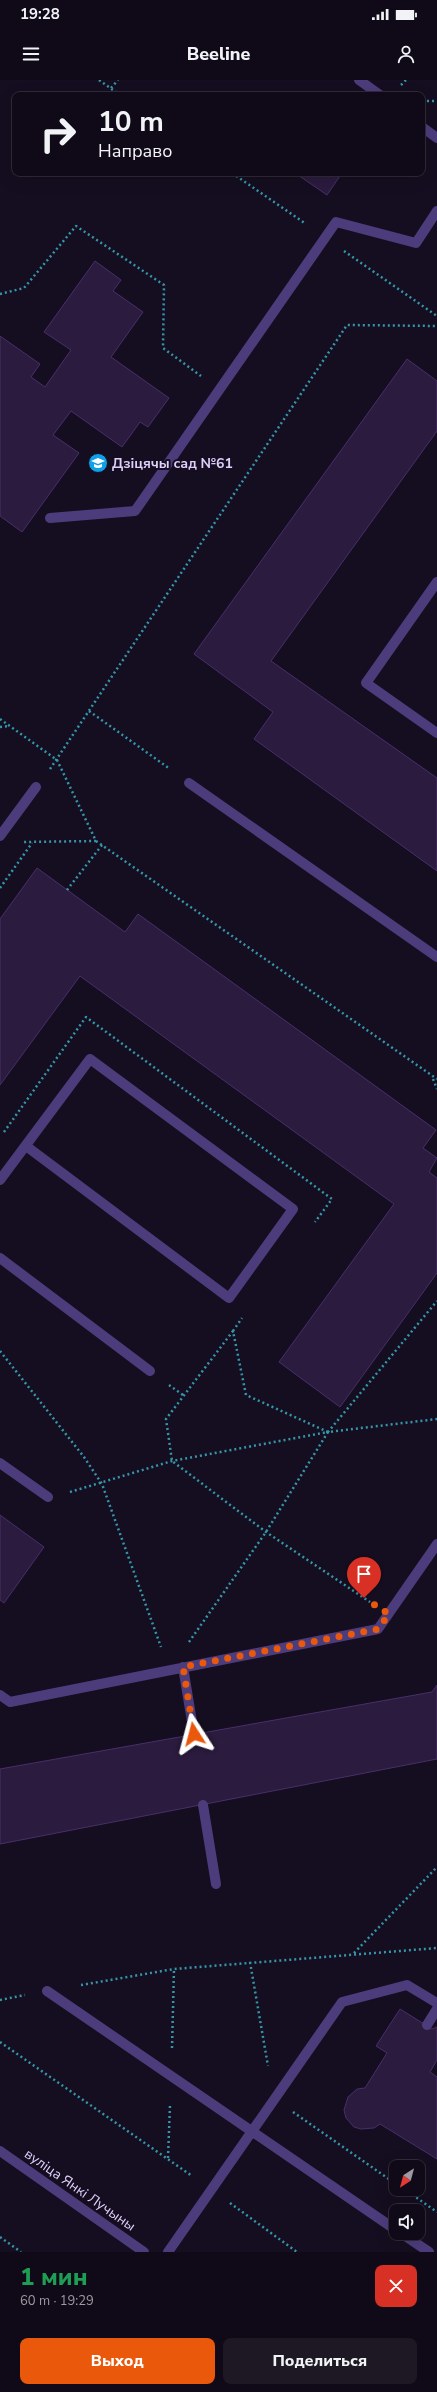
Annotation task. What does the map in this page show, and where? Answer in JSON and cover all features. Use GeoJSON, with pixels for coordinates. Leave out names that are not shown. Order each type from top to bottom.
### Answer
{"type":"FeatureCollection","features":[{"type":"Feature","properties":{"kind":"street"},"geometry":{"type":"LineString","coordinates":[[359,80],[376,92]]}},
{"type":"Feature","properties":{"kind":"street"},"geometry":{"type":"LineString","coordinates":[[425,129],[437,138]]}},
{"type":"Feature","properties":{"kind":"street"},"geometry":{"type":"LineString","coordinates":[[50,518],[135,511],[336,222],[416,243],[437,211]]}},
{"type":"Feature","properties":{"kind":"street"},"geometry":{"type":"LineString","coordinates":[[437,582],[366,683],[437,734]]}},
{"type":"Feature","properties":{"kind":"street"},"geometry":{"type":"LineString","coordinates":[[189,783],[437,957]]}},
{"type":"Feature","properties":{"kind":"street"},"geometry":{"type":"LineString","coordinates":[[0,836],[36,787]]}},
{"type":"Feature","properties":{"kind":"street"},"geometry":{"type":"LineString","coordinates":[[0,1180],[90,1059],[293,1209],[229,1298],[26,1146]]}},
{"type":"Feature","properties":{"kind":"street"},"geometry":{"type":"LineString","coordinates":[[0,1258],[150,1371]]}},
{"type":"Feature","properties":{"kind":"street"},"geometry":{"type":"LineString","coordinates":[[0,1463],[48,1497]]}},
{"type":"Feature","properties":{"kind":"street"},"geometry":{"type":"LineString","coordinates":[[0,1695],[10,1702],[378,1629],[437,1544]]}},
{"type":"Feature","properties":{"kind":"street"},"geometry":{"type":"LineString","coordinates":[[183,1667],[194,1734]]}},
{"type":"Feature","properties":{"kind":"street"},"geometry":{"type":"LineString","coordinates":[[203,1805],[216,1884]]}},
{"type":"Feature","properties":{"kind":"street"},"geometry":{"type":"LineString","coordinates":[[168,2252],[250,2131],[342,2002],[408,1985],[437,2003]]}},
{"type":"Feature","properties":{"kind":"street"},"geometry":{"type":"LineString","coordinates":[[47,1991],[389,2225]]}},
{"type":"Feature","properties":{"kind":"street"},"geometry":{"type":"LineString","coordinates":[[427,2025],[437,2009]]}},
{"type":"Feature","properties":{"kind":"street","name":"вуліца Янкі Лучыны"},"geometry":{"type":"LineString","coordinates":[[0,2151],[144,2252]]}},
{"type":"Feature","properties":{"kind":"street"},"geometry":{"type":"LineString","coordinates":[[411,2240],[429,2252]]}},
{"type":"Feature","properties":{"kind":"path"},"geometry":{"type":"LineString","coordinates":[[99,80],[116,92]]}},
{"type":"Feature","properties":{"kind":"path"},"geometry":{"type":"LineString","coordinates":[[111,88],[118,80]]}},
{"type":"Feature","properties":{"kind":"path"},"geometry":{"type":"LineString","coordinates":[[425,101],[437,101]]}},
{"type":"Feature","properties":{"kind":"path"},"geometry":{"type":"LineString","coordinates":[[0,294],[24,288],[76,226],[164,285],[163,348],[220,389]]}},
{"type":"Feature","properties":{"kind":"path"},"geometry":{"type":"LineString","coordinates":[[36,787],[89,711],[347,325],[437,326]]}},
{"type":"Feature","properties":{"kind":"path"},"geometry":{"type":"LineString","coordinates":[[89,711],[189,783]]}},
{"type":"Feature","properties":{"kind":"path"},"geometry":{"type":"LineString","coordinates":[[0,728],[10,726]]}},
{"type":"Feature","properties":{"kind":"path"},"geometry":{"type":"LineString","coordinates":[[96,841],[433,1079],[437,1089]]}},
{"type":"Feature","properties":{"kind":"path"},"geometry":{"type":"LineString","coordinates":[[0,888],[32,842]]}},
{"type":"Feature","properties":{"kind":"path"},"geometry":{"type":"LineString","coordinates":[[67,890],[102,845]]}},
{"type":"Feature","properties":{"kind":"path"},"geometry":{"type":"LineString","coordinates":[[170,1670],[266,1532],[328,1432],[437,1301]]}},
{"type":"Feature","properties":{"kind":"path"},"geometry":{"type":"LineString","coordinates":[[328,1432],[246,1395],[233,1331],[166,1419],[172,1461],[266,1532],[389,1614]]}},
{"type":"Feature","properties":{"kind":"path"},"geometry":{"type":"LineString","coordinates":[[0,1351],[84,1458],[102,1484],[170,1670]]}},
{"type":"Feature","properties":{"kind":"path"},"geometry":{"type":"LineString","coordinates":[[48,1497],[102,1484],[172,1461],[328,1432],[437,1419]]}},
{"type":"Feature","properties":{"kind":"path"},"geometry":{"type":"LineString","coordinates":[[354,1954],[437,1867]]}},
{"type":"Feature","properties":{"kind":"path"},"geometry":{"type":"LineString","coordinates":[[0,2000],[174,1969],[437,1948]]}},
{"type":"Feature","properties":{"kind":"path"},"geometry":{"type":"LineString","coordinates":[[0,2042],[210,2189],[297,2252]]}},
{"type":"Feature","properties":{"kind":"path"},"geometry":{"type":"LineString","coordinates":[[414,2196],[437,2212]]}},
{"type":"Feature","properties":{"kind":"path"},"geometry":{"type":"LineString","coordinates":[[0,2237],[21,2252]]}},
{"type":"Feature","properties":{"kind":"building"},"geometry":{"type":"Polygon","coordinates":[[[299,176],[340,176],[327,195],[299,176]]]}},
{"type":"Feature","properties":{"kind":"building"},"geometry":{"type":"Polygon","coordinates":[[[95,261],[121,280],[113,291],[143,312],[111,357],[169,398],[148,427],[140,422],[122,447],[71,411],[53,435],[79,453],[22,532],[0,516],[0,336],[40,364],[31,377],[45,387],[71,350],[44,332],[95,261]]]}},
{"type":"Feature","properties":{"kind":"building"},"geometry":{"type":"Polygon","coordinates":[[[407,359],[437,381],[437,431],[271,661],[437,778],[437,871],[254,739],[273,712],[194,654],[407,359]]]}},
{"type":"Feature","properties":{"kind":"building"},"geometry":{"type":"Polygon","coordinates":[[[37,868],[125,932],[138,914],[436,1130],[423,1148],[437,1158],[429,1172],[437,1178],[437,1273],[340,1407],[279,1362],[394,1204],[80,976],[0,1085],[0,919],[37,868]]]}},
{"type":"Feature","properties":{"kind":"building"},"geometry":{"type":"Polygon","coordinates":[[[0,1515],[44,1547],[4,1603],[0,1600],[0,1515]]]}},
{"type":"Feature","properties":{"kind":"building"},"geometry":{"type":"Polygon","coordinates":[[[437,1685],[437,1759],[0,1844],[0,1769],[432,1692],[437,1685]]]}},
{"type":"Feature","properties":{"kind":"building"},"geometry":{"type":"Polygon","coordinates":[[[400,2009],[432,2029],[437,2027],[437,2060],[430,2072],[437,2077],[437,2159],[380,2124],[374,2128],[361,2129],[354,2127],[346,2118],[344,2110],[348,2097],[357,2089],[365,2088],[387,2053],[376,2046],[400,2009]]]}},
{"type":"Feature","properties":{"kind":"place","name":"Дзіцячы сад №61"},"geometry":{"type":"Point","coordinates":[98,463]}},
{"type":"Feature","properties":{"kind":"route"},"geometry":{"type":"LineString","coordinates":[[194,1734],[183,1667],[378,1629],[389,1614],[364,1598]]}}]}
